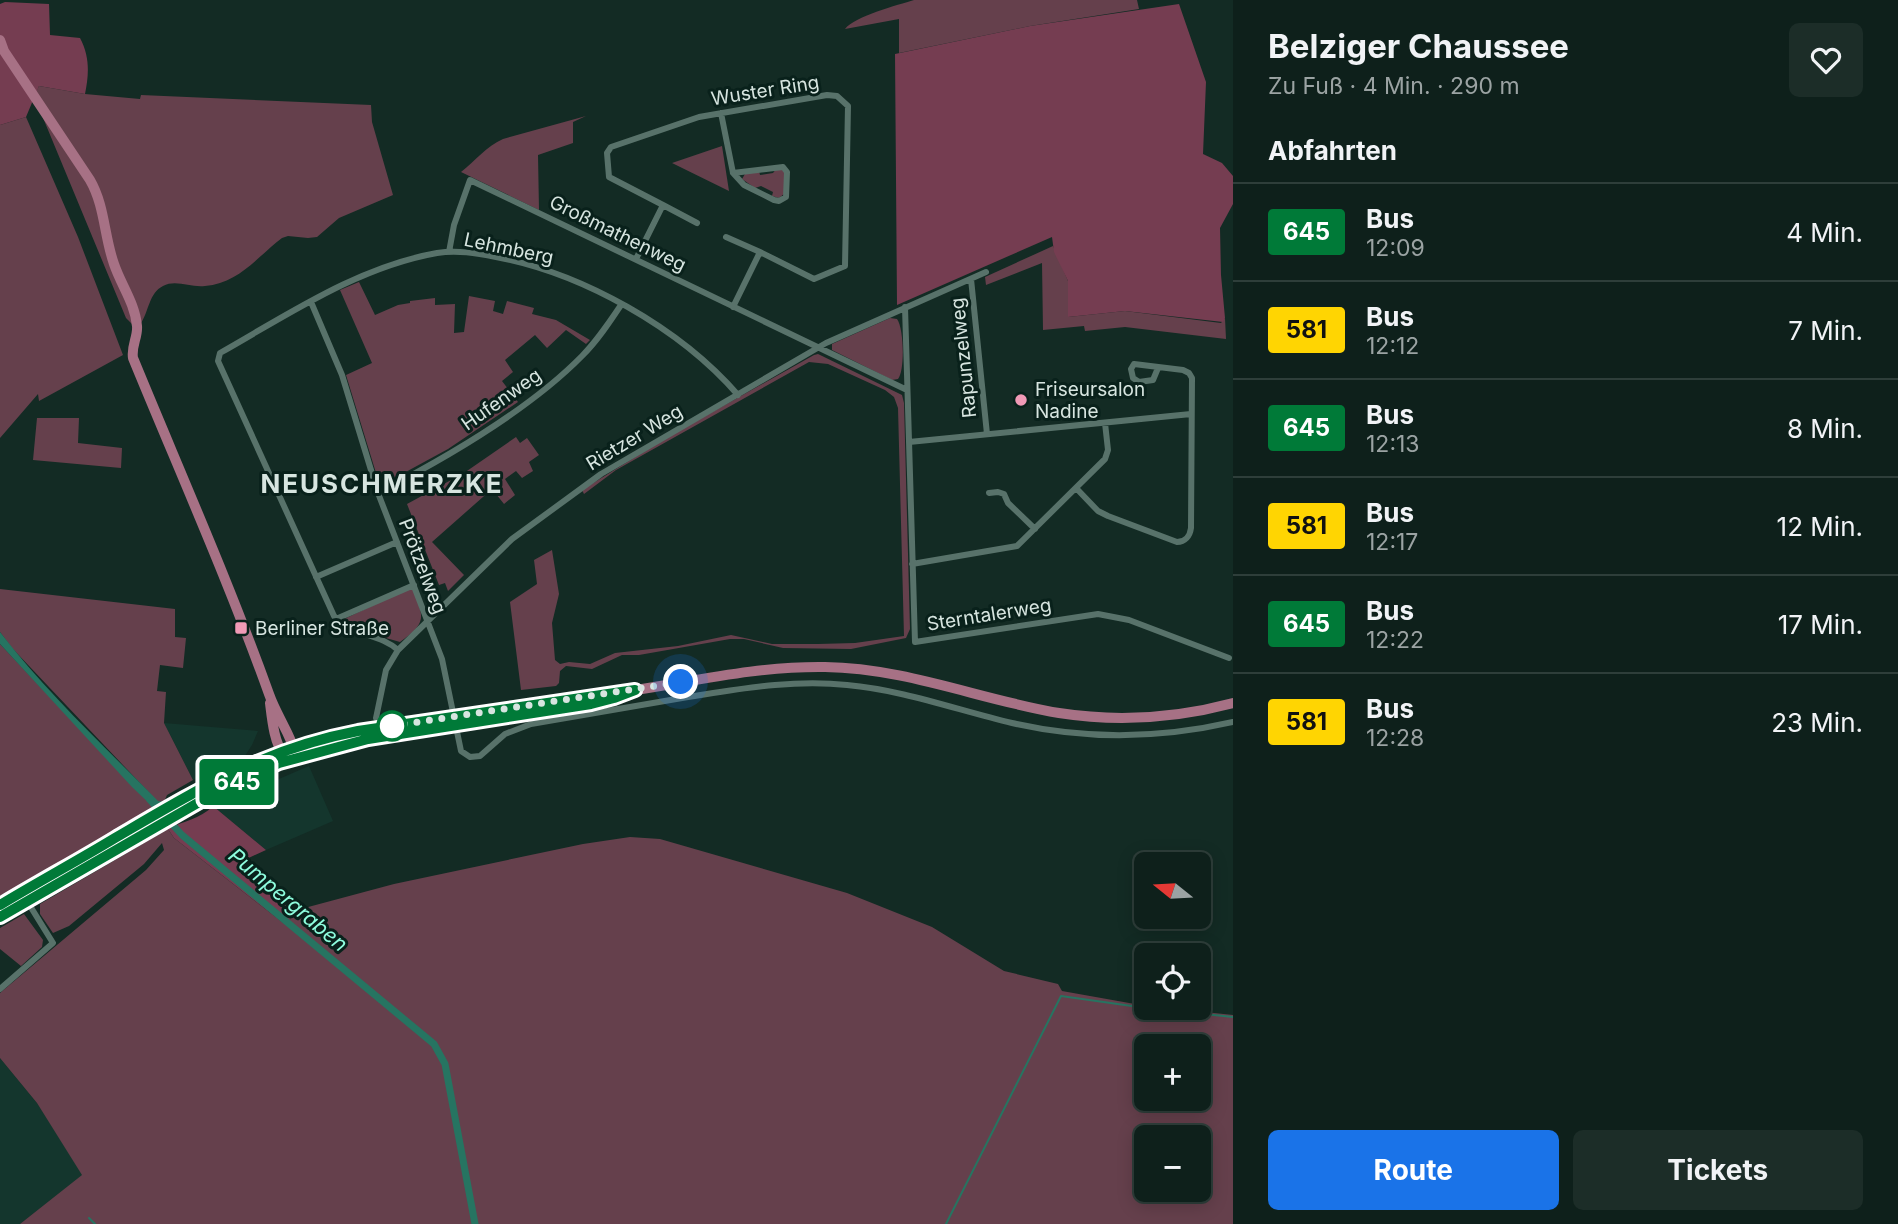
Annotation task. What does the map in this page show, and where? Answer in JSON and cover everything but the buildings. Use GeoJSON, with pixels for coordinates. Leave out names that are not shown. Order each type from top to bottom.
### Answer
{"type":"FeatureCollection","features":[{"type":"Feature","properties":{"kind":"main road"},"geometry":{"type":"LineString","coordinates":[[0,40],[4,51],[98,196],[112,259],[136,320],[138,332],[132,351],[133,358],[245,626],[270,697],[294,747],[293,759]]}},
{"type":"Feature","properties":{"kind":"main road"},"geometry":{"type":"LineString","coordinates":[[0,917],[235,783],[293,759],[368,739],[454,721],[775,669],[825,667],[879,672],[1035,708],[1100,717],[1162,716],[1233,703]]}},
{"type":"Feature","properties":{"kind":"main road"},"geometry":{"type":"LineString","coordinates":[[270,697],[271,714],[280,751],[293,759]]}},
{"type":"Feature","properties":{"kind":"main road"},"geometry":{"type":"LineString","coordinates":[[174,817],[205,787],[280,751],[358,731],[454,721]]}},
{"type":"Feature","properties":{"kind":"street","name":"Wuster Ring"},"geometry":{"type":"LineString","coordinates":[[697,223],[609,177],[608,150],[613,145],[690,120],[827,95],[837,96],[848,106],[845,266],[814,279],[726,237]]}},
{"type":"Feature","properties":{"kind":"street"},"geometry":{"type":"LineString","coordinates":[[721,113],[733,173],[744,186],[775,200],[786,197],[787,172],[783,167],[733,173]]}},
{"type":"Feature","properties":{"kind":"street","name":"Großmathenweg"},"geometry":{"type":"LineString","coordinates":[[449,251],[454,225],[470,180],[818,348]]}},
{"type":"Feature","properties":{"kind":"street"},"geometry":{"type":"LineString","coordinates":[[636,260],[663,205]]}},
{"type":"Feature","properties":{"kind":"street","name":"Lehmberg"},"geometry":{"type":"LineString","coordinates":[[316,577],[218,356],[347,283],[385,267],[449,251],[480,254],[535,267],[574,281],[621,305],[690,349],[738,395]]}},
{"type":"Feature","properties":{"kind":"street"},"geometry":{"type":"LineString","coordinates":[[733,307],[760,252]]}},
{"type":"Feature","properties":{"kind":"street","name":"Rietzer Weg"},"geometry":{"type":"LineString","coordinates":[[376,718],[386,670],[398,650],[498,552],[544,514],[609,469],[836,337],[986,272]]}},
{"type":"Feature","properties":{"kind":"street","name":"Rapunzelweg"},"geometry":{"type":"LineString","coordinates":[[971,279],[987,434]]}},
{"type":"Feature","properties":{"kind":"street","name":"Prötzelweg"},"geometry":{"type":"LineString","coordinates":[[311,302],[347,389],[378,494],[444,667],[461,751],[470,757],[476,758],[505,734],[531,724],[734,690],[804,683],[875,688],[1021,725],[1083,734],[1164,734],[1233,722]]}},
{"type":"Feature","properties":{"kind":"street","name":"Hufenweg"},"geometry":{"type":"LineString","coordinates":[[378,494],[444,458],[544,390],[584,354],[621,305]]}},
{"type":"Feature","properties":{"kind":"street","name":"Sterntalerweg"},"geometry":{"type":"LineString","coordinates":[[905,307],[915,642],[1098,614],[1129,620],[1229,658]]}},
{"type":"Feature","properties":{"kind":"street"},"geometry":{"type":"LineString","coordinates":[[818,348],[907,390]]}},
{"type":"Feature","properties":{"kind":"street"},"geometry":{"type":"LineString","coordinates":[[1076,488],[1102,513],[1174,541],[1185,540],[1191,528],[1191,375],[1183,370],[1158,368]]}},
{"type":"Feature","properties":{"kind":"street"},"geometry":{"type":"LineString","coordinates":[[909,442],[1191,414]]}},
{"type":"Feature","properties":{"kind":"street"},"geometry":{"type":"LineString","coordinates":[[912,564],[1017,546],[1106,456],[1108,450],[1105,423]]}},
{"type":"Feature","properties":{"kind":"street"},"geometry":{"type":"LineString","coordinates":[[989,493],[1004,494],[1008,503],[1035,530]]}},
{"type":"Feature","properties":{"kind":"street"},"geometry":{"type":"LineString","coordinates":[[397,542],[316,577],[336,619],[349,629],[387,642],[398,650]]}},
{"type":"Feature","properties":{"kind":"street"},"geometry":{"type":"LineString","coordinates":[[336,619],[414,585]]}},
{"type":"Feature","properties":{"kind":"street"},"geometry":{"type":"LineString","coordinates":[[0,989],[53,943],[27,901]]}},
{"type":"Feature","properties":{"kind":"shaded area"},"geometry":{"type":"Polygon","coordinates":[[[914,0],[1137,0],[1139,9],[1030,26],[899,53],[899,19],[845,29],[867,15],[914,0]]]}},
{"type":"Feature","properties":{"kind":"shaded area"},"geometry":{"type":"Polygon","coordinates":[[[0,4],[49,4],[50,35],[80,38],[86,52],[88,73],[85,94],[39,86],[26,117],[0,125],[0,4]]]}},
{"type":"Feature","properties":{"kind":"shaded area"},"geometry":{"type":"Polygon","coordinates":[[[1179,4],[1206,82],[1203,154],[1222,163],[1233,176],[1233,204],[1220,228],[1225,318],[1223,322],[1125,311],[1068,317],[1068,281],[1054,252],[1052,237],[897,305],[895,54],[1030,26],[1179,4]]]}},
{"type":"Feature","properties":{"kind":"shaded area"},"geometry":{"type":"Polygon","coordinates":[[[39,86],[140,99],[141,95],[371,105],[372,122],[393,195],[339,218],[317,237],[282,238],[238,275],[228,280],[205,286],[173,283],[163,286],[152,298],[141,323],[132,324],[126,318],[34,96],[39,86]]]}},
{"type":"Feature","properties":{"kind":"shaded area"},"geometry":{"type":"Polygon","coordinates":[[[586,116],[573,122],[573,143],[538,155],[539,210],[461,172],[503,139],[586,116]]]}},
{"type":"Feature","properties":{"kind":"shaded area"},"geometry":{"type":"Polygon","coordinates":[[[26,117],[78,237],[123,355],[39,401],[38,394],[0,438],[0,125],[26,117]]]}},
{"type":"Feature","properties":{"kind":"shaded area"},"geometry":{"type":"Polygon","coordinates":[[[722,146],[729,191],[672,163],[722,146]]]}},
{"type":"Feature","properties":{"kind":"shaded area"},"geometry":{"type":"Polygon","coordinates":[[[777,168],[785,173],[784,194],[779,198],[772,196],[773,192],[761,186],[755,188],[742,179],[745,174],[759,171],[760,175],[773,173],[777,168]]]}},
{"type":"Feature","properties":{"kind":"shaded area"},"geometry":{"type":"Polygon","coordinates":[[[1053,246],[1068,281],[1068,317],[1125,311],[1221,323],[1225,318],[1226,339],[1125,327],[1085,331],[1084,326],[1043,330],[1042,263],[986,285],[985,277],[1053,246]]]}},
{"type":"Feature","properties":{"kind":"shaded area"},"geometry":{"type":"Polygon","coordinates":[[[359,282],[375,315],[410,301],[435,298],[435,305],[455,304],[454,333],[464,332],[469,296],[495,301],[493,311],[503,314],[507,301],[534,308],[532,314],[556,320],[590,340],[586,344],[566,330],[547,348],[535,335],[505,360],[513,372],[502,381],[518,402],[448,449],[380,486],[346,375],[372,363],[340,290],[359,282]]]}},
{"type":"Feature","properties":{"kind":"shaded area"},"geometry":{"type":"Polygon","coordinates":[[[890,318],[897,319],[901,331],[903,359],[898,379],[892,380],[832,350],[832,344],[890,318]]]}},
{"type":"Feature","properties":{"kind":"shaded area"},"geometry":{"type":"Polygon","coordinates":[[[818,354],[902,395],[910,629],[906,638],[851,649],[783,648],[744,639],[730,639],[639,655],[622,655],[592,669],[566,666],[560,671],[559,683],[556,686],[521,690],[510,602],[537,584],[534,560],[552,550],[559,594],[552,623],[555,660],[560,664],[590,664],[615,653],[678,646],[731,635],[772,644],[855,643],[904,636],[898,408],[894,397],[885,390],[828,364],[809,362],[616,470],[584,494],[582,490],[666,438],[818,354]]]}},
{"type":"Feature","properties":{"kind":"shaded area"},"geometry":{"type":"Polygon","coordinates":[[[37,418],[79,418],[78,443],[122,448],[121,468],[33,460],[37,418]]]}},
{"type":"Feature","properties":{"kind":"shaded area"},"geometry":{"type":"Polygon","coordinates":[[[516,437],[520,443],[527,438],[539,455],[529,462],[533,471],[522,478],[516,471],[505,479],[515,495],[504,504],[492,489],[432,542],[464,575],[448,591],[445,583],[439,585],[407,504],[464,473],[516,437]]]}},
{"type":"Feature","properties":{"kind":"shaded area"},"geometry":{"type":"Polygon","coordinates":[[[412,587],[421,618],[416,629],[400,642],[351,628],[342,620],[412,587]]]}},
{"type":"Feature","properties":{"kind":"shaded area"},"geometry":{"type":"Polygon","coordinates":[[[0,589],[175,609],[175,637],[186,638],[183,668],[160,665],[157,691],[166,692],[164,723],[193,780],[167,795],[164,802],[158,802],[12,648],[0,632],[0,589]]]}},
{"type":"Feature","properties":{"kind":"shaded area"},"geometry":{"type":"Polygon","coordinates":[[[0,632],[76,719],[158,801],[164,802],[154,808],[132,787],[0,644],[0,632]]]}},
{"type":"Feature","properties":{"kind":"shaded area"},"geometry":{"type":"Polygon","coordinates":[[[0,644],[154,808],[0,897],[0,644]]]}},
{"type":"Feature","properties":{"kind":"shaded area"},"geometry":{"type":"Polygon","coordinates":[[[164,723],[258,731],[241,762],[231,767],[228,764],[193,780],[164,723]]]}},
{"type":"Feature","properties":{"kind":"shaded area"},"geometry":{"type":"Polygon","coordinates":[[[309,766],[333,821],[266,850],[214,807],[309,766]]]}},
{"type":"Feature","properties":{"kind":"shaded area"},"geometry":{"type":"Polygon","coordinates":[[[213,806],[266,850],[240,862],[297,910],[286,925],[174,838],[168,829],[197,817],[213,806]]]}},
{"type":"Feature","properties":{"kind":"shaded area"},"geometry":{"type":"Polygon","coordinates":[[[168,829],[174,838],[286,925],[297,910],[394,884],[583,844],[630,837],[660,839],[847,893],[932,927],[1004,971],[1058,984],[1062,991],[1134,1004],[1134,1020],[1211,1020],[1211,1013],[1233,1015],[1233,1224],[20,1224],[82,1175],[37,1103],[0,1058],[0,993],[146,870],[164,850],[162,843],[144,864],[69,926],[53,933],[40,914],[40,904],[168,829]]]}},
{"type":"Feature","properties":{"kind":"shaded area"},"geometry":{"type":"Polygon","coordinates":[[[24,914],[43,940],[42,947],[21,966],[0,949],[0,928],[24,914]]]}},
{"type":"Feature","properties":{"kind":"shaded area"},"geometry":{"type":"Polygon","coordinates":[[[0,1058],[37,1103],[83,1175],[20,1224],[0,1224],[0,1058]]]}},
{"type":"Feature","properties":{"kind":"waterway","name":"Pumpergraben"},"geometry":{"type":"LineString","coordinates":[[150,800],[182,835],[434,1044],[445,1064],[475,1224]]}},
{"type":"Feature","properties":{"kind":"waterway"},"geometry":{"type":"LineString","coordinates":[[946,1224],[1061,996],[1134,1006]]}},
{"type":"Feature","properties":{"kind":"waterway"},"geometry":{"type":"LineString","coordinates":[[1211,1015],[1233,1017]]}},
{"type":"Feature","properties":{"kind":"waterway"},"geometry":{"type":"LineString","coordinates":[[89,1218],[95,1224]]}},
{"type":"Feature","properties":{"kind":"bus line","name":"645"},"geometry":{"type":"LineString","coordinates":[[0,905],[216,780],[280,751],[358,731],[635,690],[591,704],[368,739],[279,763],[215,793],[0,917]]}},
{"type":"Feature","properties":{"kind":"place","name":"Friseursalon Nadine"},"geometry":{"type":"Point","coordinates":[1021,400]}},
{"type":"Feature","properties":{"kind":"place","name":"Berliner Straße"},"geometry":{"type":"Point","coordinates":[241,628]}},
{"type":"Feature","properties":{"kind":"district","name":"NEUSCHMERZKE"},"geometry":{"type":"Point","coordinates":[382,484]}},
{"type":"Feature","properties":{"kind":"route"},"geometry":{"type":"LineString","coordinates":[[392,726],[681,682]]}}]}
